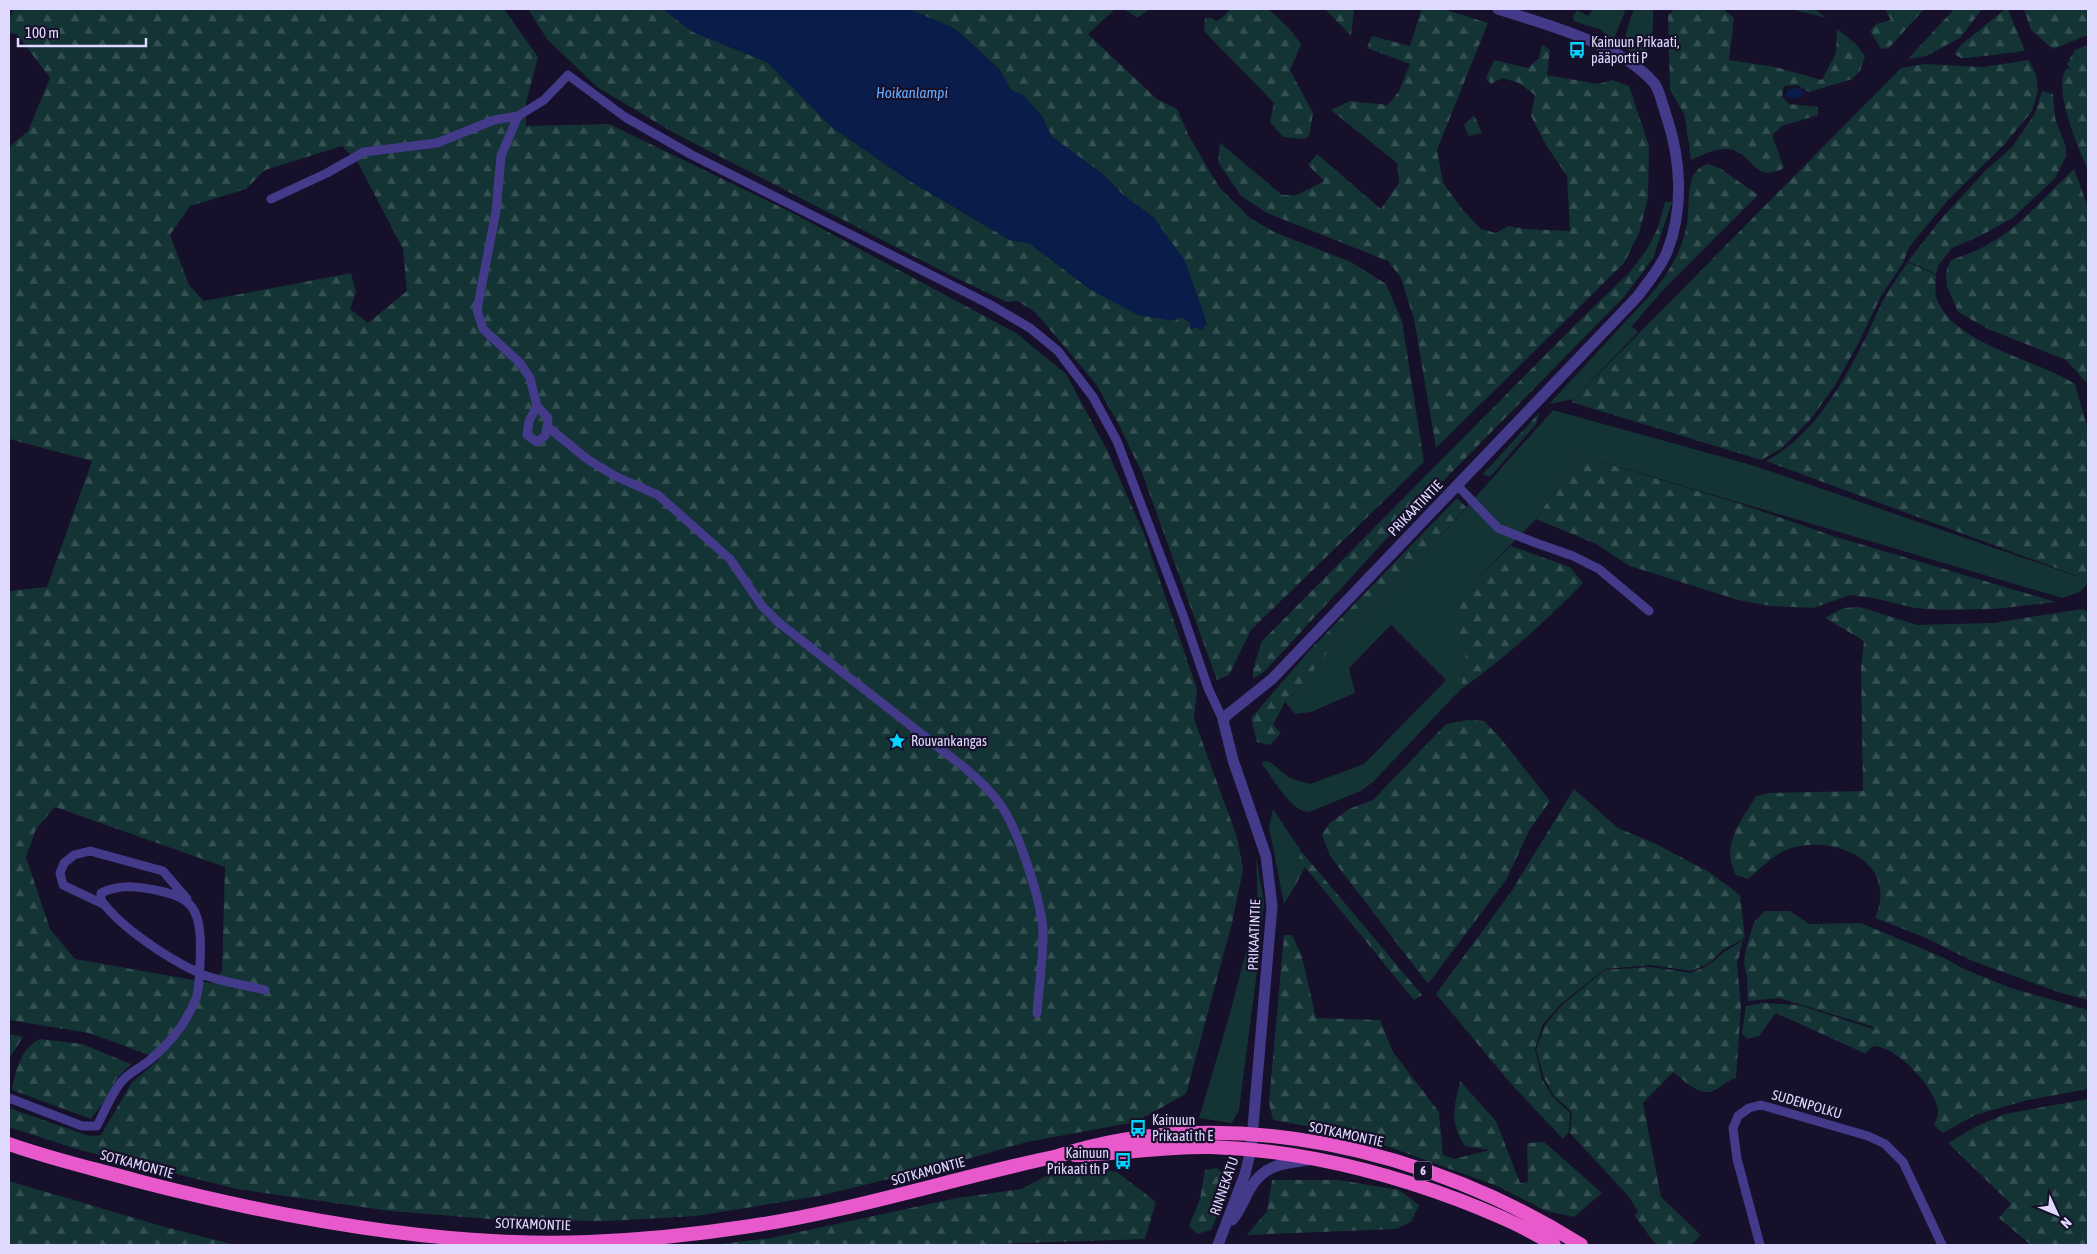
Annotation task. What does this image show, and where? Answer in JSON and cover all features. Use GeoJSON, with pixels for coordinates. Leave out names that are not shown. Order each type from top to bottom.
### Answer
{"type":"FeatureCollection","features":[{"type":"Feature","properties":{"kind":"highway","name":"SOTKAMONTIE"},"geometry":{"type":"LineString","coordinates":[[9,1144],[42,1156],[206,1199],[286,1215],[366,1228],[441,1237],[586,1242],[666,1237],[746,1227],[898,1196],[1058,1156],[1090,1145],[1145,1135],[1217,1133],[1253,1135],[1328,1144],[1405,1165],[1491,1196],[1550,1226],[1581,1245]]}},
{"type":"Feature","properties":{"kind":"highway","name":"SOTKAMONTIE"},"geometry":{"type":"LineString","coordinates":[[1058,1156],[1102,1154],[1170,1147],[1252,1150],[1317,1159],[1426,1188],[1514,1223],[1554,1245]]}},
{"type":"Feature","properties":{"kind":"street","name":"PRIKAATINTIE"},"geometry":{"type":"LineString","coordinates":[[1253,1135],[1272,906],[1266,856],[1234,760],[1223,720],[1272,679],[1638,296],[1667,253],[1678,216],[1678,174],[1673,139],[1656,84],[1615,52],[1586,39],[1498,9]]}},
{"type":"Feature","properties":{"kind":"street"},"geometry":{"type":"LineString","coordinates":[[272,199],[327,173],[364,152],[437,143],[494,120],[518,116],[544,100],[568,75],[633,122],[692,155],[989,304],[1030,328],[1058,351],[1093,397],[1117,441],[1184,615],[1208,688],[1223,720]]}},
{"type":"Feature","properties":{"kind":"street"},"geometry":{"type":"LineString","coordinates":[[518,116],[501,156],[496,211],[477,310],[483,329],[520,363],[530,378],[537,406],[547,416],[548,427],[545,436],[537,442],[527,435],[537,406]]}},
{"type":"Feature","properties":{"kind":"street"},"geometry":{"type":"LineString","coordinates":[[548,427],[587,459],[615,476],[658,495],[730,559],[762,606],[778,622],[965,768],[994,796],[1009,820],[1041,910],[1043,934],[1037,1013]]}},
{"type":"Feature","properties":{"kind":"street"},"geometry":{"type":"LineString","coordinates":[[1457,485],[1498,528],[1573,556],[1599,570],[1649,611]]}},
{"type":"Feature","properties":{"kind":"street"},"geometry":{"type":"LineString","coordinates":[[9,1098],[82,1126],[97,1126],[122,1081],[150,1060],[170,1041],[197,997],[201,950],[199,920],[189,901],[163,870],[90,852],[74,855],[64,863],[60,873],[63,885],[105,905]]}},
{"type":"Feature","properties":{"kind":"street"},"geometry":{"type":"LineString","coordinates":[[189,901],[166,892],[133,886],[113,887],[101,893],[101,900],[105,905],[149,944],[198,973],[265,990]]}},
{"type":"Feature","properties":{"kind":"street","name":"SUDENPOLKU"},"geometry":{"type":"LineString","coordinates":[[1760,1245],[1737,1159],[1733,1128],[1738,1116],[1749,1108],[1761,1105],[1859,1133],[1885,1144],[1903,1162],[1942,1245]]}},
{"type":"Feature","properties":{"kind":"street","name":"RINNEKATU"},"geometry":{"type":"LineString","coordinates":[[1218,1245],[1245,1174],[1252,1150],[1253,1135]]}},
{"type":"Feature","properties":{"kind":"street"},"geometry":{"type":"LineString","coordinates":[[1227,1224],[1242,1206],[1257,1177],[1266,1170],[1288,1163],[1317,1159]]}},
{"type":"Feature","properties":{"kind":"green space"},"geometry":{"type":"Polygon","coordinates":[[[14,9],[504,9],[538,57],[526,103],[526,126],[609,124],[791,212],[1016,333],[1066,374],[1107,450],[1144,534],[1197,689],[1194,719],[1237,837],[1243,869],[1232,923],[1186,1094],[1135,1122],[1027,1142],[950,1164],[819,1196],[696,1216],[608,1221],[501,1220],[390,1211],[237,1189],[80,1150],[9,1127],[9,1108],[89,1136],[101,1135],[132,1082],[160,1059],[89,1033],[9,1020],[9,591],[47,587],[92,461],[9,439],[9,147],[28,131],[50,78],[17,34],[9,33],[9,18],[14,9]],[[342,146],[265,170],[246,189],[190,206],[170,235],[189,285],[204,301],[351,273],[356,292],[350,309],[368,323],[407,291],[403,249],[357,161],[342,146]],[[55,807],[36,829],[26,857],[50,929],[75,959],[211,983],[222,971],[225,867],[55,807]]]}},
{"type":"Feature","properties":{"kind":"green space"},"geometry":{"type":"Polygon","coordinates":[[[528,9],[663,9],[693,32],[767,62],[833,128],[910,181],[1010,240],[1029,243],[1091,290],[1182,317],[1197,327],[1154,218],[1122,194],[1104,175],[1052,137],[1041,115],[1011,90],[999,69],[955,29],[909,9],[1115,9],[1088,34],[1157,99],[1177,109],[1189,136],[1219,187],[1250,218],[1274,232],[1351,262],[1386,284],[1402,321],[1424,462],[1251,630],[1229,675],[1217,680],[1142,473],[1118,423],[1096,384],[1036,313],[1018,301],[1007,302],[952,276],[674,133],[597,87],[547,39],[528,9]]]}},
{"type":"Feature","properties":{"kind":"green space"},"geometry":{"type":"Polygon","coordinates":[[[1124,9],[1150,9],[1137,18],[1124,9]]]}},
{"type":"Feature","properties":{"kind":"green space"},"geometry":{"type":"Polygon","coordinates":[[[1230,9],[1268,9],[1289,28],[1301,44],[1290,70],[1313,113],[1309,136],[1304,139],[1283,137],[1270,122],[1274,103],[1204,31],[1205,18],[1212,18],[1216,21],[1223,17],[1230,9]]]}},
{"type":"Feature","properties":{"kind":"green space"},"geometry":{"type":"Polygon","coordinates":[[[1325,9],[1354,9],[1351,36],[1325,9]]]}},
{"type":"Feature","properties":{"kind":"green space"},"geometry":{"type":"Polygon","coordinates":[[[1418,9],[1443,9],[1488,23],[1437,150],[1443,183],[1463,210],[1481,229],[1496,233],[1508,226],[1525,229],[1570,231],[1567,176],[1546,145],[1531,116],[1535,95],[1519,83],[1502,78],[1491,84],[1486,78],[1494,60],[1528,68],[1539,58],[1542,45],[1550,50],[1547,75],[1598,84],[1612,80],[1629,86],[1649,146],[1648,198],[1639,233],[1624,263],[1436,448],[1414,319],[1401,278],[1388,261],[1267,213],[1241,196],[1218,162],[1220,143],[1282,195],[1297,195],[1324,181],[1308,165],[1317,154],[1381,209],[1399,183],[1397,163],[1331,110],[1350,101],[1388,105],[1399,91],[1410,64],[1367,48],[1372,36],[1410,46],[1421,11],[1418,9]]]}},
{"type":"Feature","properties":{"kind":"green space"},"geometry":{"type":"Polygon","coordinates":[[[1593,9],[1626,9],[1613,41],[1601,30],[1574,21],[1573,16],[1577,10],[1588,16],[1593,9]]]}},
{"type":"Feature","properties":{"kind":"green space"},"geometry":{"type":"Polygon","coordinates":[[[1634,9],[1653,9],[1653,27],[1650,44],[1644,55],[1639,56],[1628,50],[1625,41],[1634,9]]]}},
{"type":"Feature","properties":{"kind":"green space"},"geometry":{"type":"Polygon","coordinates":[[[1675,9],[1723,9],[1734,18],[1729,60],[1775,67],[1822,80],[1836,53],[1837,29],[1856,44],[1865,56],[1860,71],[1852,79],[1809,92],[1797,85],[1784,86],[1782,97],[1789,104],[1818,107],[1818,115],[1782,126],[1772,135],[1784,168],[1768,173],[1762,171],[1743,155],[1731,149],[1713,151],[1691,160],[1685,116],[1670,89],[1668,15],[1675,9]]]}},
{"type":"Feature","properties":{"kind":"green space"},"geometry":{"type":"Polygon","coordinates":[[[1793,9],[1815,9],[1826,18],[1795,10],[1793,9]]]}},
{"type":"Feature","properties":{"kind":"green space"},"geometry":{"type":"Polygon","coordinates":[[[1885,9],[1924,9],[1889,48],[1881,49],[1870,31],[1876,24],[1891,20],[1885,9]]]}},
{"type":"Feature","properties":{"kind":"green space"},"geometry":{"type":"Polygon","coordinates":[[[1954,9],[1982,9],[1960,38],[1926,56],[1908,59],[1954,9]]]}},
{"type":"Feature","properties":{"kind":"green space"},"geometry":{"type":"Polygon","coordinates":[[[2005,9],[2008,9],[2025,51],[1967,58],[1961,58],[1954,54],[1961,45],[2005,9]]]}},
{"type":"Feature","properties":{"kind":"green space"},"geometry":{"type":"Polygon","coordinates":[[[2024,9],[2088,9],[2088,35],[2053,49],[2031,30],[2024,9]]]}},
{"type":"Feature","properties":{"kind":"green space"},"geometry":{"type":"Polygon","coordinates":[[[2088,45],[2088,170],[2068,118],[2062,89],[2063,77],[2067,68],[2071,70],[2067,64],[2075,50],[2088,45]]]}},
{"type":"Feature","properties":{"kind":"green space"},"geometry":{"type":"Polygon","coordinates":[[[2029,60],[2036,75],[2038,91],[2032,111],[2005,144],[1949,199],[1909,247],[1903,263],[1881,296],[1858,344],[1834,387],[1810,420],[1782,448],[1761,460],[1571,402],[1901,68],[1924,64],[1983,67],[2029,60]]]}},
{"type":"Feature","properties":{"kind":"green space"},"geometry":{"type":"Polygon","coordinates":[[[2042,91],[2053,94],[2055,118],[2066,147],[2066,156],[2055,178],[2013,218],[1978,237],[1952,248],[1938,266],[1936,274],[1908,261],[1942,218],[1984,172],[2012,147],[2035,113],[2042,91]]]}},
{"type":"Feature","properties":{"kind":"green space"},"geometry":{"type":"Polygon","coordinates":[[[1474,115],[1482,133],[1469,136],[1464,125],[1474,115]]]}},
{"type":"Feature","properties":{"kind":"green space"},"geometry":{"type":"Polygon","coordinates":[[[1709,164],[1721,169],[1758,195],[1662,291],[1632,326],[1626,321],[1656,288],[1678,253],[1687,224],[1692,180],[1695,173],[1701,167],[1709,164]]]}},
{"type":"Feature","properties":{"kind":"green space"},"geometry":{"type":"Polygon","coordinates":[[[2074,169],[2088,207],[2088,383],[2066,360],[1988,329],[1958,312],[1947,286],[1946,272],[1951,260],[1989,244],[2019,223],[2074,169]]]}},
{"type":"Feature","properties":{"kind":"green space"},"geometry":{"type":"Polygon","coordinates":[[[1665,202],[1672,202],[1653,258],[1624,297],[1390,535],[1264,672],[1253,679],[1253,669],[1262,641],[1575,325],[1630,272],[1647,249],[1657,230],[1665,202]]]}},
{"type":"Feature","properties":{"kind":"green space"},"geometry":{"type":"Polygon","coordinates":[[[1908,262],[1936,275],[1935,290],[1937,299],[1946,315],[1960,328],[1997,349],[2059,375],[2075,384],[2088,430],[2088,580],[1766,461],[1797,439],[1822,411],[1844,379],[1885,297],[1908,262]]]}},
{"type":"Feature","properties":{"kind":"green space"},"geometry":{"type":"Polygon","coordinates":[[[1626,321],[1638,332],[1574,399],[1549,404],[1626,321]]]}},
{"type":"Feature","properties":{"kind":"green space"},"geometry":{"type":"Polygon","coordinates":[[[1553,410],[1755,466],[2088,580],[2088,583],[2080,592],[2062,598],[1579,455],[1536,519],[1454,603],[1466,659],[1460,690],[1374,781],[1361,791],[1309,812],[1296,807],[1277,785],[1262,764],[1263,761],[1270,762],[1290,778],[1310,784],[1364,764],[1446,680],[1391,625],[1349,668],[1355,693],[1311,712],[1295,714],[1285,702],[1310,676],[1325,655],[1431,547],[1553,410]]]}},
{"type":"Feature","properties":{"kind":"green space"},"geometry":{"type":"Polygon","coordinates":[[[1540,412],[1536,424],[1490,477],[1483,474],[1540,412]]]}},
{"type":"Feature","properties":{"kind":"green space"},"geometry":{"type":"Polygon","coordinates":[[[1579,455],[1741,504],[1836,537],[2056,602],[1994,609],[1942,610],[1915,608],[1873,598],[1850,595],[1813,608],[1771,606],[1738,600],[1630,566],[1596,544],[1536,519],[1579,455]]]}},
{"type":"Feature","properties":{"kind":"green space"},"geometry":{"type":"Polygon","coordinates":[[[1457,498],[1466,507],[1431,547],[1325,655],[1310,676],[1285,702],[1273,725],[1281,733],[1270,745],[1257,742],[1251,718],[1310,650],[1457,498]]]}},
{"type":"Feature","properties":{"kind":"green space"},"geometry":{"type":"Polygon","coordinates":[[[1511,546],[1570,567],[1583,583],[1524,639],[1460,690],[1466,659],[1453,603],[1511,546]]]}},
{"type":"Feature","properties":{"kind":"green space"},"geometry":{"type":"Polygon","coordinates":[[[1860,607],[1917,625],[1993,623],[2082,609],[2088,612],[2088,1000],[2064,994],[1970,960],[1926,938],[1875,918],[1880,898],[1878,881],[1871,867],[1858,856],[1842,849],[1825,845],[1806,845],[1788,849],[1772,858],[1748,879],[1736,875],[1730,854],[1731,843],[1739,824],[1756,796],[1770,793],[1863,791],[1861,666],[1864,641],[1825,618],[1843,608],[1860,607]]]}},
{"type":"Feature","properties":{"kind":"green space"},"geometry":{"type":"Polygon","coordinates":[[[1467,720],[1484,721],[1501,739],[1550,801],[1530,829],[1506,880],[1428,984],[1330,856],[1322,835],[1329,824],[1349,809],[1373,800],[1446,724],[1467,720]]]}},
{"type":"Feature","properties":{"kind":"green space"},"geometry":{"type":"Polygon","coordinates":[[[1574,789],[1618,828],[1656,844],[1709,872],[1740,895],[1745,938],[1723,950],[1708,964],[1691,971],[1651,965],[1605,969],[1561,1004],[1543,1024],[1535,1049],[1542,1079],[1553,1097],[1570,1113],[1569,1132],[1563,1139],[1512,1085],[1436,994],[1511,892],[1574,789]]]}},
{"type":"Feature","properties":{"kind":"green space"},"geometry":{"type":"Polygon","coordinates":[[[1273,809],[1301,851],[1294,876],[1295,886],[1284,904],[1269,827],[1273,809]]]}},
{"type":"Feature","properties":{"kind":"green space"},"geometry":{"type":"Polygon","coordinates":[[[1301,851],[1422,995],[1414,1000],[1305,867],[1295,886],[1294,876],[1301,851]]]}},
{"type":"Feature","properties":{"kind":"green space"},"geometry":{"type":"Polygon","coordinates":[[[1256,857],[1264,902],[1239,1110],[1232,1123],[1199,1118],[1229,1017],[1258,905],[1256,857]]]}},
{"type":"Feature","properties":{"kind":"green space"},"geometry":{"type":"Polygon","coordinates":[[[1765,911],[1790,911],[1809,924],[1861,923],[2011,988],[2088,1010],[2088,1089],[2028,1100],[1975,1115],[1943,1133],[1934,1125],[1938,1116],[1938,1110],[1930,1091],[1914,1070],[1884,1048],[1875,1046],[1870,1048],[1866,1054],[1776,1013],[1759,1036],[1747,1039],[1742,1033],[1746,1006],[1763,1003],[1799,1005],[1876,1030],[1871,1026],[1779,998],[1748,1001],[1744,963],[1746,948],[1754,922],[1765,911]]]}},
{"type":"Feature","properties":{"kind":"green space"},"geometry":{"type":"Polygon","coordinates":[[[1284,935],[1292,935],[1302,957],[1316,1018],[1380,1020],[1393,1052],[1439,1112],[1443,1155],[1454,1159],[1490,1150],[1465,1146],[1460,1137],[1454,1115],[1460,1081],[1496,1121],[1520,1183],[1528,1182],[1527,1143],[1544,1142],[1602,1193],[1574,1217],[1546,1211],[1497,1186],[1356,1135],[1273,1120],[1269,1103],[1284,935]]]}},
{"type":"Feature","properties":{"kind":"green space"},"geometry":{"type":"Polygon","coordinates":[[[1743,940],[1737,964],[1741,1007],[1736,1078],[1715,1090],[1704,1092],[1692,1087],[1673,1072],[1643,1103],[1661,1197],[1701,1235],[1691,1245],[1656,1245],[1634,1215],[1638,1212],[1630,1198],[1570,1133],[1572,1112],[1554,1096],[1544,1078],[1536,1049],[1545,1025],[1562,1005],[1605,970],[1651,967],[1691,973],[1709,965],[1724,952],[1743,940]]]}},
{"type":"Feature","properties":{"kind":"green space"},"geometry":{"type":"Polygon","coordinates":[[[9,1034],[23,1037],[11,1056],[9,1056],[9,1034]]]}},
{"type":"Feature","properties":{"kind":"green space"},"geometry":{"type":"Polygon","coordinates":[[[40,1039],[82,1044],[131,1064],[116,1079],[109,1095],[91,1119],[12,1090],[20,1061],[28,1048],[40,1039]]]}},
{"type":"Feature","properties":{"kind":"green space"},"geometry":{"type":"Polygon","coordinates":[[[2088,1099],[2088,1245],[2031,1245],[1999,1218],[2011,1204],[1948,1143],[1977,1126],[2005,1114],[2088,1099]]]}},
{"type":"Feature","properties":{"kind":"green space"},"geometry":{"type":"Polygon","coordinates":[[[1089,1167],[1117,1172],[1156,1202],[1145,1239],[963,1245],[711,1245],[771,1238],[957,1198],[1021,1189],[1044,1177],[1089,1167]]]}},
{"type":"Feature","properties":{"kind":"green space"},"geometry":{"type":"Polygon","coordinates":[[[1217,1168],[1227,1177],[1226,1196],[1211,1230],[1197,1234],[1189,1226],[1200,1199],[1205,1170],[1217,1168]]]}},
{"type":"Feature","properties":{"kind":"green space"},"geometry":{"type":"Polygon","coordinates":[[[1272,1180],[1339,1180],[1399,1190],[1419,1205],[1411,1222],[1396,1229],[1247,1235],[1267,1211],[1272,1180]]]}},
{"type":"Feature","properties":{"kind":"green space"},"geometry":{"type":"Polygon","coordinates":[[[9,1181],[165,1227],[235,1245],[9,1245],[9,1181]]]}},
{"type":"Feature","properties":{"kind":"water","name":"Hoikanlampi"},"geometry":{"type":"Polygon","coordinates":[[[663,9],[909,9],[955,29],[999,69],[1011,90],[1023,95],[1041,115],[1052,137],[1104,175],[1122,194],[1154,218],[1185,261],[1207,323],[1202,330],[1197,328],[1190,329],[1190,321],[1182,317],[1174,321],[1138,315],[1091,290],[1029,243],[1010,240],[910,181],[833,128],[767,62],[693,32],[663,9]]]}},
{"type":"Feature","properties":{"kind":"water"},"geometry":{"type":"Polygon","coordinates":[[[1801,89],[1804,93],[1798,98],[1785,96],[1788,90],[1801,89]]]}},
{"type":"Feature","properties":{"kind":"place","name":"Kainuun Prikaati, pääportti P"},"geometry":{"type":"Point","coordinates":[1577,50]}},
{"type":"Feature","properties":{"kind":"place","name":"Rouvankangas"},"geometry":{"type":"Point","coordinates":[897,741]}},
{"type":"Feature","properties":{"kind":"place","name":"Kainuun Prikaati th E"},"geometry":{"type":"Point","coordinates":[1138,1128]}},
{"type":"Feature","properties":{"kind":"place","name":"Kainuun Prikaati th P"},"geometry":{"type":"Point","coordinates":[1123,1161]}}]}
